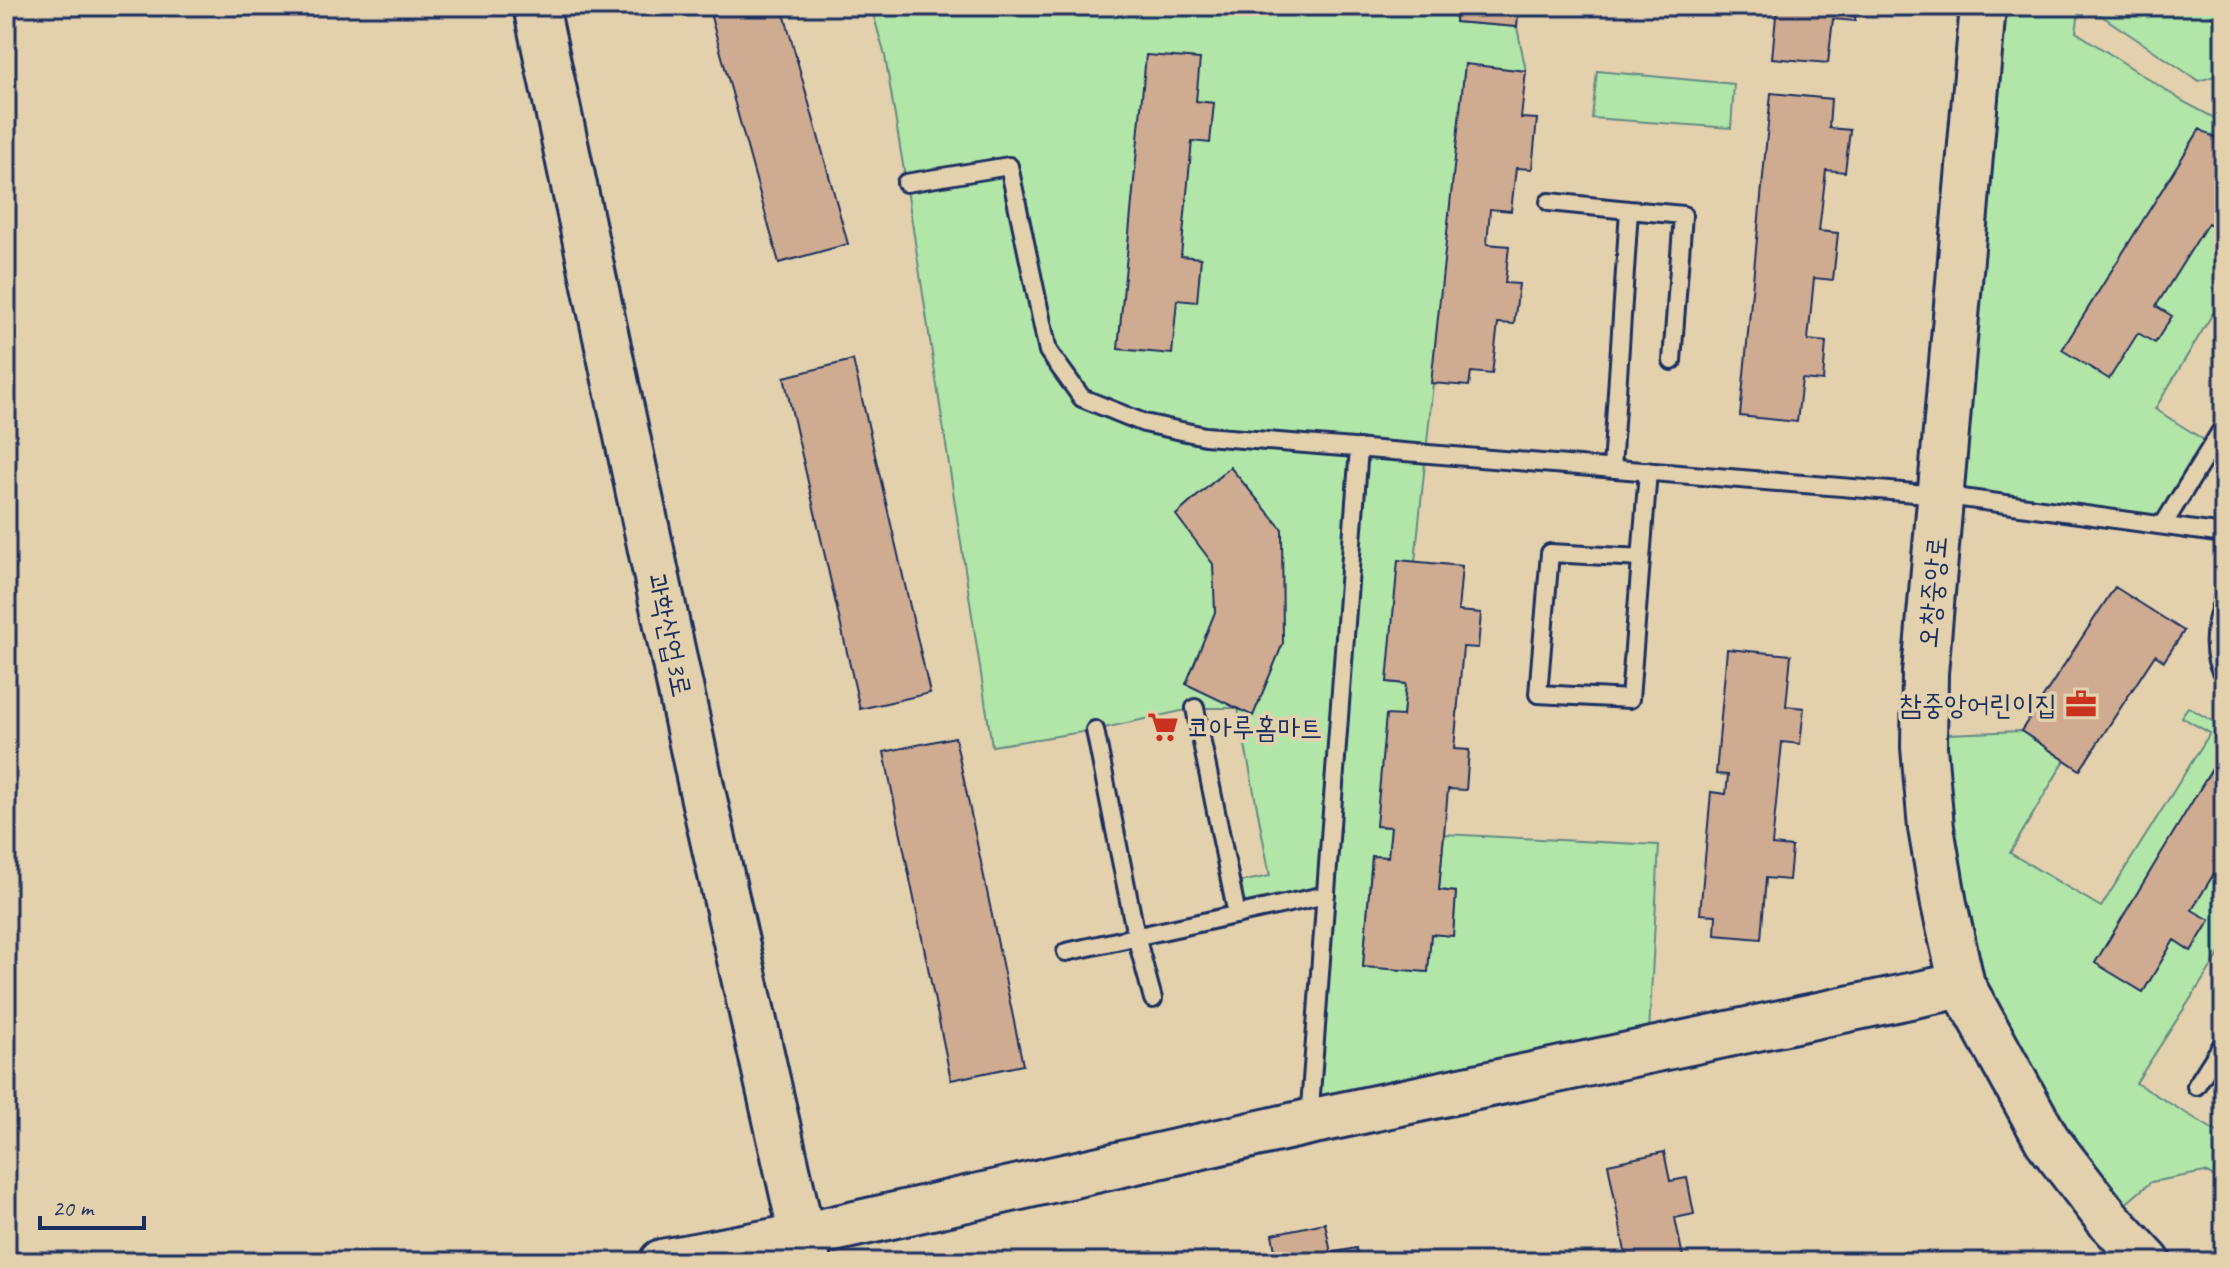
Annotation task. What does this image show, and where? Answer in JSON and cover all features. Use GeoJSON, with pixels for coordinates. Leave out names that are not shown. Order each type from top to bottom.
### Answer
{"type":"FeatureCollection","features":[{"type":"Feature","properties":{"kind":"street","name":"과학산업3로"},"geometry":{"type":"LineString","coordinates":[[536,6],[701,786],[805,1249]]}},
{"type":"Feature","properties":{"kind":"street","name":"오창중앙로"},"geometry":{"type":"LineString","coordinates":[[1983,6],[1925,673],[1924,747],[1931,828],[1962,985],[2047,1140],[2108,1219],[2148,1262]]}},
{"type":"Feature","properties":{"kind":"street"},"geometry":{"type":"LineString","coordinates":[[662,1262],[805,1249],[1309,1122],[1962,985]]}},
{"type":"Feature","properties":{"kind":"lane"},"geometry":{"type":"LineString","coordinates":[[906,183],[1009,166],[1048,351],[1082,398],[1144,423],[1205,436],[1940,495],[2224,534]]}},
{"type":"Feature","properties":{"kind":"lane"},"geometry":{"type":"LineString","coordinates":[[1549,202],[1683,215],[1672,361]]}},
{"type":"Feature","properties":{"kind":"lane"},"geometry":{"type":"LineString","coordinates":[[1612,468],[1629,210]]}},
{"type":"Feature","properties":{"kind":"lane"},"geometry":{"type":"LineString","coordinates":[[2163,525],[2224,426]]}},
{"type":"Feature","properties":{"kind":"lane"},"geometry":{"type":"LineString","coordinates":[[1309,1122],[1359,448]]}},
{"type":"Feature","properties":{"kind":"lane"},"geometry":{"type":"LineString","coordinates":[[1641,558],[1550,553],[1538,694],[1630,699],[1648,471]]}},
{"type":"Feature","properties":{"kind":"lane"},"geometry":{"type":"LineString","coordinates":[[2224,597],[2214,633],[2218,668],[2224,676]]}},
{"type":"Feature","properties":{"kind":"lane"},"geometry":{"type":"LineString","coordinates":[[1195,708],[1237,915]]}},
{"type":"Feature","properties":{"kind":"lane"},"geometry":{"type":"LineString","coordinates":[[1095,730],[1136,936],[1153,999]]}},
{"type":"Feature","properties":{"kind":"lane"},"geometry":{"type":"LineString","coordinates":[[1066,952],[1326,895]]}},
{"type":"Feature","properties":{"kind":"lane"},"geometry":{"type":"LineString","coordinates":[[2196,1086],[2224,1042]]}},
{"type":"Feature","properties":{"kind":"green space"},"geometry":{"type":"Polygon","coordinates":[[[871,6],[1456,6],[1455,22],[1517,27],[1526,71],[1465,65],[1415,562],[1387,682],[1406,684],[1403,716],[1377,826],[1391,827],[1388,857],[1372,856],[1363,966],[1427,972],[1431,934],[1453,936],[1456,892],[1439,890],[1444,834],[1659,845],[1648,1051],[1309,1122],[1326,896],[1237,915],[1230,884],[1270,876],[1238,708],[1195,708],[1095,730],[992,746],[906,183],[885,56],[871,6]]]}},
{"type":"Feature","properties":{"kind":"green space"},"geometry":{"type":"Polygon","coordinates":[[[1982,6],[2080,6],[2076,32],[2184,102],[2224,123],[2224,295],[2155,409],[2212,445],[2163,525],[1941,495],[1982,6]]]}},
{"type":"Feature","properties":{"kind":"green space"},"geometry":{"type":"Polygon","coordinates":[[[2087,6],[2224,6],[2224,73],[2199,81],[2087,6]]]}},
{"type":"Feature","properties":{"kind":"green space"},"geometry":{"type":"Polygon","coordinates":[[[1597,71],[1734,84],[1731,128],[1592,118],[1597,71]]]}},
{"type":"Feature","properties":{"kind":"green space"},"geometry":{"type":"Polygon","coordinates":[[[2188,707],[2224,728],[2224,947],[2136,1083],[2224,1136],[2224,1182],[2205,1172],[2151,1182],[2108,1219],[1962,985],[1924,735],[2021,731],[2065,760],[2010,853],[2101,907],[2210,733],[2181,717],[2188,707]]]}},
{"type":"Feature","properties":{"kind":"building"},"geometry":{"type":"Polygon","coordinates":[[[708,6],[782,6],[848,244],[779,263],[708,6]]]}},
{"type":"Feature","properties":{"kind":"building"},"geometry":{"type":"Polygon","coordinates":[[[1456,6],[1519,6],[1517,27],[1455,22],[1456,6]]]}},
{"type":"Feature","properties":{"kind":"building"},"geometry":{"type":"Polygon","coordinates":[[[1777,6],[1856,6],[1855,21],[1833,19],[1828,63],[1772,58],[1777,6]]]}},
{"type":"Feature","properties":{"kind":"building"},"geometry":{"type":"Polygon","coordinates":[[[1146,55],[1200,59],[1196,101],[1214,103],[1210,143],[1192,141],[1181,256],[1201,258],[1197,302],[1177,300],[1172,354],[1118,349],[1146,55]]]}},
{"type":"Feature","properties":{"kind":"building"},"geometry":{"type":"Polygon","coordinates":[[[1465,64],[1526,71],[1521,118],[1537,119],[1532,169],[1516,168],[1511,211],[1490,209],[1487,244],[1509,246],[1505,283],[1519,284],[1514,324],[1498,323],[1492,374],[1471,372],[1469,386],[1431,383],[1465,64]]]}},
{"type":"Feature","properties":{"kind":"building"},"geometry":{"type":"Polygon","coordinates":[[[1771,93],[1831,99],[1829,128],[1850,130],[1845,172],[1826,170],[1819,231],[1838,233],[1833,280],[1814,278],[1808,340],[1826,342],[1823,381],[1802,379],[1797,422],[1740,416],[1771,93]]]}},
{"type":"Feature","properties":{"kind":"building"},"geometry":{"type":"Polygon","coordinates":[[[2200,129],[2224,144],[2224,232],[2208,223],[2156,306],[2172,316],[2155,343],[2138,333],[2109,379],[2062,350],[2200,129]]]}},
{"type":"Feature","properties":{"kind":"building"},"geometry":{"type":"Polygon","coordinates":[[[853,360],[930,693],[860,709],[784,377],[853,360]]]}},
{"type":"Feature","properties":{"kind":"building"},"geometry":{"type":"Polygon","coordinates":[[[1230,467],[1282,529],[1283,643],[1253,716],[1186,684],[1215,612],[1213,564],[1176,515],[1230,467]]]}},
{"type":"Feature","properties":{"kind":"building"},"geometry":{"type":"Polygon","coordinates":[[[1398,560],[1462,566],[1458,611],[1481,613],[1478,648],[1463,647],[1454,749],[1469,750],[1466,790],[1448,789],[1439,890],[1456,892],[1453,936],[1431,934],[1428,972],[1363,967],[1372,856],[1388,857],[1391,827],[1376,826],[1386,715],[1403,716],[1406,684],[1387,682],[1398,560]]]}},
{"type":"Feature","properties":{"kind":"building","name":"참중앙어린이집"},"geometry":{"type":"Polygon","coordinates":[[[2115,587],[2184,631],[2164,661],[2155,655],[2080,770],[2021,731],[2115,587]]]}},
{"type":"Feature","properties":{"kind":"building"},"geometry":{"type":"Polygon","coordinates":[[[1727,649],[1791,655],[1786,706],[1804,708],[1800,744],[1782,742],[1772,845],[1792,847],[1789,880],[1766,878],[1761,939],[1715,935],[1716,915],[1700,914],[1711,792],[1726,794],[1728,775],[1716,774],[1727,649]]]}},
{"type":"Feature","properties":{"kind":"building"},"geometry":{"type":"Polygon","coordinates":[[[955,737],[1023,1065],[951,1080],[884,752],[955,737]]]}},
{"type":"Feature","properties":{"kind":"building"},"geometry":{"type":"Polygon","coordinates":[[[2224,749],[2224,857],[2192,910],[2210,920],[2191,951],[2174,940],[2143,992],[2095,963],[2224,749]]]}},
{"type":"Feature","properties":{"kind":"building"},"geometry":{"type":"Polygon","coordinates":[[[1664,1152],[1670,1181],[1687,1178],[1694,1214],[1675,1218],[1684,1262],[1627,1262],[1608,1164],[1664,1152]]]}},
{"type":"Feature","properties":{"kind":"building"},"geometry":{"type":"Polygon","coordinates":[[[1325,1223],[1331,1253],[1356,1248],[1359,1262],[1277,1262],[1272,1234],[1325,1223]]]}},
{"type":"Feature","properties":{"kind":"place","name":"참중앙어린이집"},"geometry":{"type":"Point","coordinates":[2081,704]}},
{"type":"Feature","properties":{"kind":"place","name":"코아루홈마트"},"geometry":{"type":"Point","coordinates":[1163,727]}}]}
